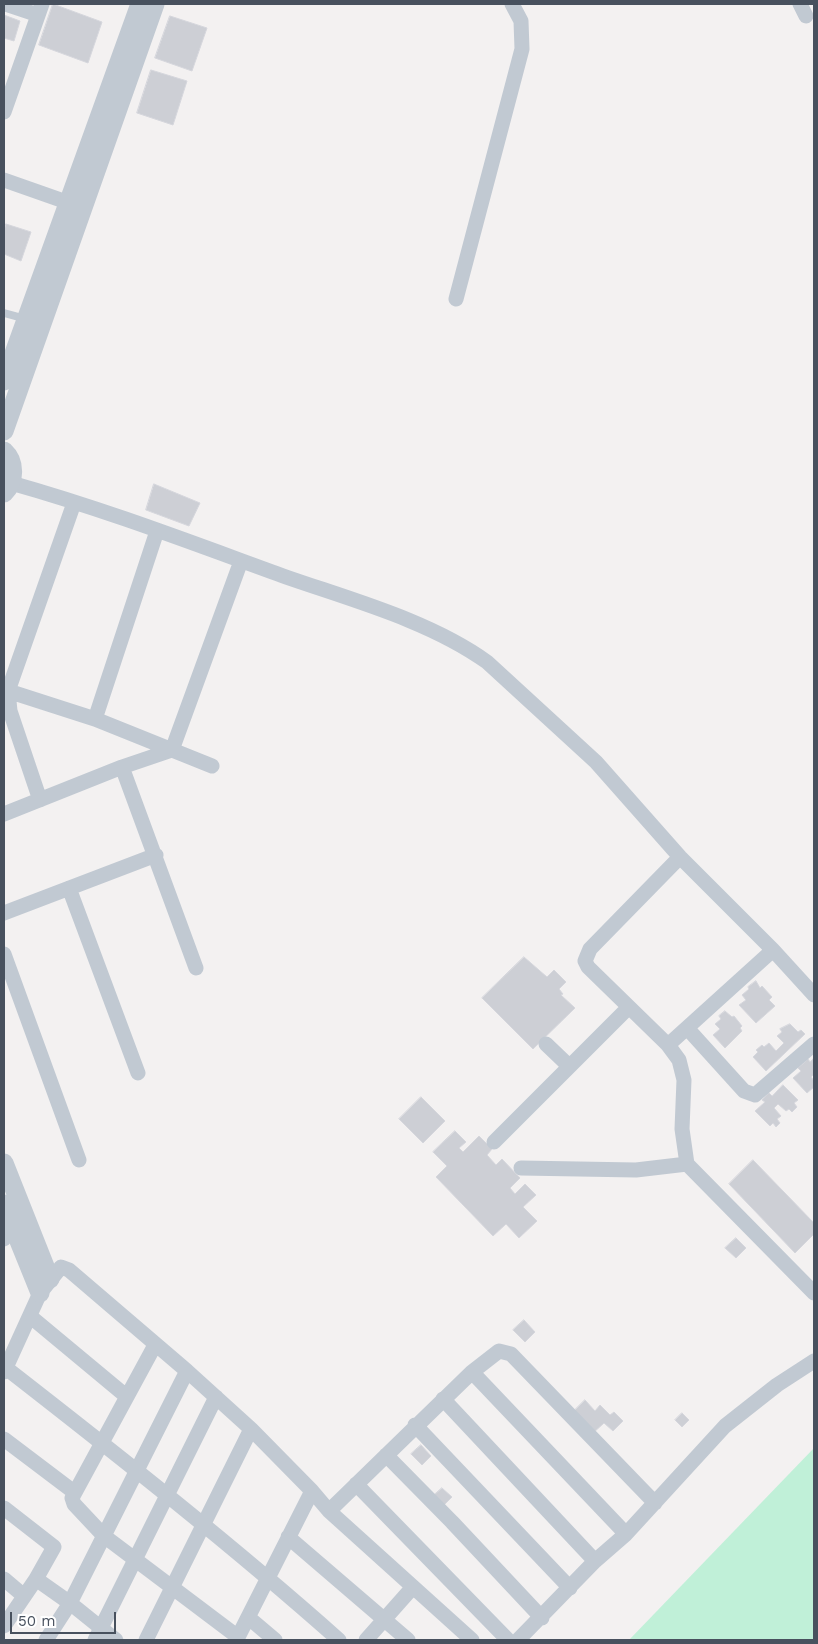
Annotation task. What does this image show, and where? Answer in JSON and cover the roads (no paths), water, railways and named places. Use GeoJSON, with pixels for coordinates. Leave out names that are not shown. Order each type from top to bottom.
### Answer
{"type":"FeatureCollection","features":[{"type":"Feature","properties":{"kind":"street"},"geometry":{"type":"LineString","coordinates":[[4,112],[40,10],[5,4]]}},
{"type":"Feature","properties":{"kind":"street"},"geometry":{"type":"LineString","coordinates":[[129,56],[140,4]]}},
{"type":"Feature","properties":{"kind":"street"},"geometry":{"type":"LineString","coordinates":[[4,431],[75,205],[129,56],[155,4]]}},
{"type":"Feature","properties":{"kind":"street"},"geometry":{"type":"LineString","coordinates":[[456,299],[522,50],[521,20],[512,4]]}},
{"type":"Feature","properties":{"kind":"street"},"geometry":{"type":"LineString","coordinates":[[4,180],[75,205]]}},
{"type":"Feature","properties":{"kind":"street"},"geometry":{"type":"LineString","coordinates":[[4,381],[26,319],[75,205]]}},
{"type":"Feature","properties":{"kind":"street"},"geometry":{"type":"LineString","coordinates":[[4,451],[11,460],[12,468],[7,488],[74,503],[157,531],[446,636],[467,648],[487,662],[596,762],[680,857],[773,950],[814,995]]}},
{"type":"Feature","properties":{"kind":"street"},"geometry":{"type":"LineString","coordinates":[[40,800],[10,711],[8,691],[74,503]]}},
{"type":"Feature","properties":{"kind":"street"},"geometry":{"type":"LineString","coordinates":[[94,719],[157,531]]}},
{"type":"Feature","properties":{"kind":"street"},"geometry":{"type":"LineString","coordinates":[[172,750],[242,561]]}},
{"type":"Feature","properties":{"kind":"street"},"geometry":{"type":"LineString","coordinates":[[8,691],[94,719],[212,766]]}},
{"type":"Feature","properties":{"kind":"street"},"geometry":{"type":"LineString","coordinates":[[4,814],[122,767],[172,750]]}},
{"type":"Feature","properties":{"kind":"street"},"geometry":{"type":"LineString","coordinates":[[122,767],[156,855],[196,968]]}},
{"type":"Feature","properties":{"kind":"street"},"geometry":{"type":"LineString","coordinates":[[4,913],[156,855]]}},
{"type":"Feature","properties":{"kind":"street"},"geometry":{"type":"LineString","coordinates":[[680,857],[587,954],[585,961],[588,967],[628,1008],[668,1045],[679,1060],[684,1080],[682,1129],[687,1164],[814,1293]]}},
{"type":"Feature","properties":{"kind":"street"},"geometry":{"type":"LineString","coordinates":[[69,888],[138,1073]]}},
{"type":"Feature","properties":{"kind":"street"},"geometry":{"type":"LineString","coordinates":[[668,1045],[773,950]]}},
{"type":"Feature","properties":{"kind":"street"},"geometry":{"type":"LineString","coordinates":[[4,954],[78,1160]]}},
{"type":"Feature","properties":{"kind":"street"},"geometry":{"type":"LineString","coordinates":[[494,1142],[628,1008]]}},
{"type":"Feature","properties":{"kind":"street"},"geometry":{"type":"LineString","coordinates":[[686,1028],[744,1091],[754,1095],[814,1044]]}},
{"type":"Feature","properties":{"kind":"street"},"geometry":{"type":"LineString","coordinates":[[546,1044],[569,1066]]}},
{"type":"Feature","properties":{"kind":"street"},"geometry":{"type":"LineString","coordinates":[[4,1163],[13,1225]]}},
{"type":"Feature","properties":{"kind":"street"},"geometry":{"type":"LineString","coordinates":[[521,1168],[636,1170],[687,1164]]}},
{"type":"Feature","properties":{"kind":"street"},"geometry":{"type":"LineString","coordinates":[[4,1204],[45,1286]]}},
{"type":"Feature","properties":{"kind":"street"},"geometry":{"type":"LineString","coordinates":[[340,1640],[269,1578],[137,1470],[5,1370],[45,1286],[60,1267],[70,1270],[216,1397],[251,1429],[312,1491],[328,1511],[472,1640]]}},
{"type":"Feature","properties":{"kind":"street"},"geometry":{"type":"LineString","coordinates":[[30,1317],[126,1396]]}},
{"type":"Feature","properties":{"kind":"street"},"geometry":{"type":"LineString","coordinates":[[155,1345],[101,1441],[72,1498],[74,1504],[104,1536],[237,1639],[312,1491]]}},
{"type":"Feature","properties":{"kind":"street"},"geometry":{"type":"LineString","coordinates":[[328,1511],[472,1372],[494,1353],[505,1351],[511,1354],[655,1503]]}},
{"type":"Feature","properties":{"kind":"street"},"geometry":{"type":"LineString","coordinates":[[518,1640],[542,1618],[596,1561],[626,1534],[725,1426],[777,1385],[814,1360]]}},
{"type":"Feature","properties":{"kind":"street"},"geometry":{"type":"LineString","coordinates":[[46,1640],[70,1603],[187,1371]]}},
{"type":"Feature","properties":{"kind":"street"},"geometry":{"type":"LineString","coordinates":[[472,1372],[626,1534]]}},
{"type":"Feature","properties":{"kind":"street"},"geometry":{"type":"LineString","coordinates":[[99,1634],[216,1397]]}},
{"type":"Feature","properties":{"kind":"street"},"geometry":{"type":"LineString","coordinates":[[443,1399],[596,1561]]}},
{"type":"Feature","properties":{"kind":"street"},"geometry":{"type":"LineString","coordinates":[[415,1425],[570,1588]]}},
{"type":"Feature","properties":{"kind":"street"},"geometry":{"type":"LineString","coordinates":[[146,1640],[251,1429]]}},
{"type":"Feature","properties":{"kind":"street"},"geometry":{"type":"LineString","coordinates":[[4,1439],[74,1492]]}},
{"type":"Feature","properties":{"kind":"street"},"geometry":{"type":"LineString","coordinates":[[386,1455],[542,1618]]}},
{"type":"Feature","properties":{"kind":"street"},"geometry":{"type":"LineString","coordinates":[[356,1484],[508,1640]]}},
{"type":"Feature","properties":{"kind":"street"},"geometry":{"type":"LineString","coordinates":[[4,1508],[54,1547],[36,1579],[4,1626]]}},
{"type":"Feature","properties":{"kind":"street"},"geometry":{"type":"LineString","coordinates":[[288,1537],[408,1640]]}},
{"type":"Feature","properties":{"kind":"street"},"geometry":{"type":"LineString","coordinates":[[4,1579],[24,1596]]}},
{"type":"Feature","properties":{"kind":"street"},"geometry":{"type":"LineString","coordinates":[[36,1579],[70,1603],[99,1634],[116,1640]]}},
{"type":"Feature","properties":{"kind":"street"},"geometry":{"type":"LineString","coordinates":[[366,1640],[413,1587]]}},
{"type":"Feature","properties":{"kind":"street"},"geometry":{"type":"LineString","coordinates":[[248,1618],[275,1640]]}},
{"type":"Feature","properties":{"kind":"lane"},"geometry":{"type":"LineString","coordinates":[[4,313],[26,319]]}}]}
